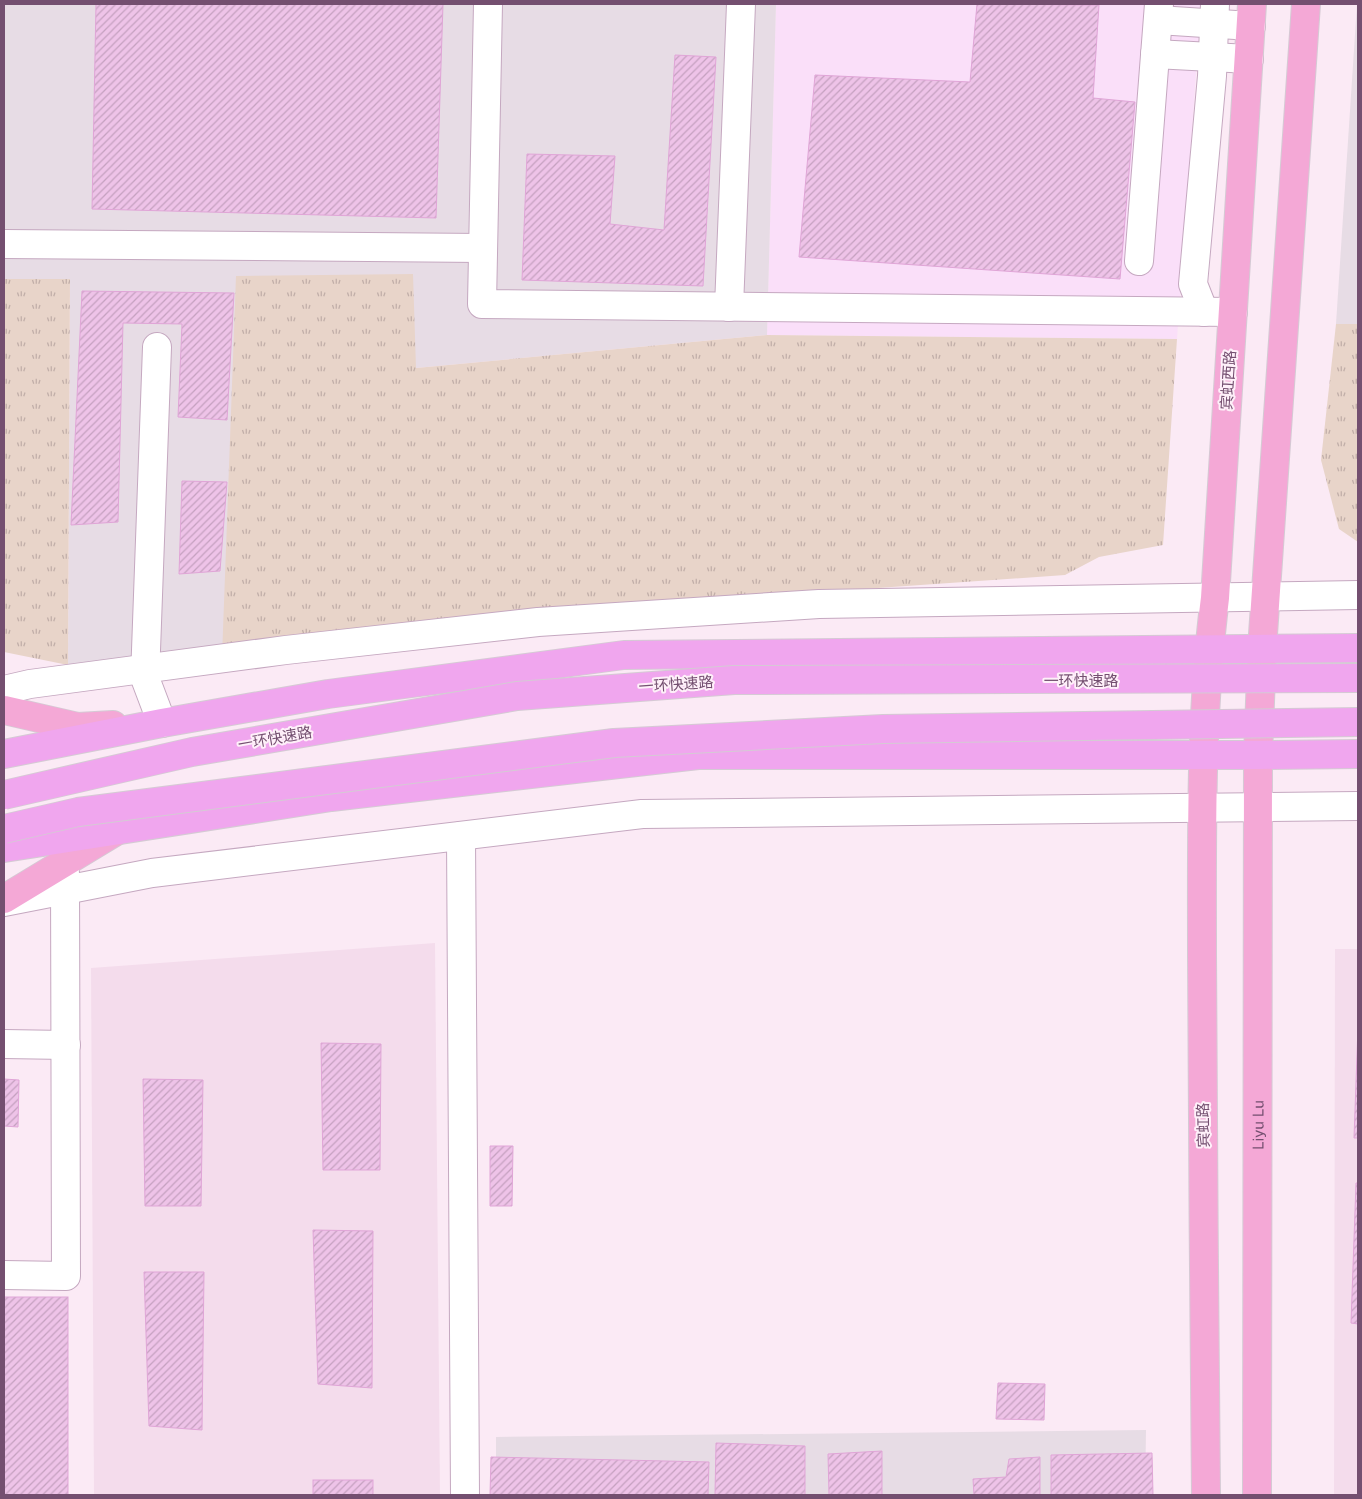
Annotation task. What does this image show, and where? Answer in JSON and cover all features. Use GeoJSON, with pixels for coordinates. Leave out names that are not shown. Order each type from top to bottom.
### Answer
{"type":"FeatureCollection","features":[{"type":"Feature","properties":{"kind":"highway"},"geometry":{"type":"LineString","coordinates":[[4,754],[162,723],[328,694],[624,655],[1358,648]]}},
{"type":"Feature","properties":{"kind":"highway","name":"一环快速路"},"geometry":{"type":"LineString","coordinates":[[4,795],[192,752],[517,696],[734,680],[1358,678]]}},
{"type":"Feature","properties":{"kind":"highway"},"geometry":{"type":"LineString","coordinates":[[4,829],[78,812],[614,743],[883,730],[1358,722]]}},
{"type":"Feature","properties":{"kind":"highway"},"geometry":{"type":"LineString","coordinates":[[4,848],[331,797],[698,755],[1358,754]]}},
{"type":"Feature","properties":{"kind":"main road"},"geometry":{"type":"LineString","coordinates":[[1258,755],[1262,649],[1306,4]]}},
{"type":"Feature","properties":{"kind":"main road","name":"宾虹西路"},"geometry":{"type":"LineString","coordinates":[[1202,755],[1208,649],[1215,598],[1252,15]]}},
{"type":"Feature","properties":{"kind":"main road"},"geometry":{"type":"LineString","coordinates":[[4,710],[78,727],[162,723]]}},
{"type":"Feature","properties":{"kind":"main road","name":"宾虹路"},"geometry":{"type":"LineString","coordinates":[[1202,755],[1202,1044],[1206,1495]]}},
{"type":"Feature","properties":{"kind":"main road","name":"Liyu Lu"},"geometry":{"type":"LineString","coordinates":[[1257,1495],[1258,755]]}},
{"type":"Feature","properties":{"kind":"main road"},"geometry":{"type":"LineString","coordinates":[[4,900],[119,830]]}},
{"type":"Feature","properties":{"kind":"street"},"geometry":{"type":"LineString","coordinates":[[488,4],[482,304],[1233,312]]}},
{"type":"Feature","properties":{"kind":"street"},"geometry":{"type":"LineString","coordinates":[[729,308],[741,4]]}},
{"type":"Feature","properties":{"kind":"street"},"geometry":{"type":"LineString","coordinates":[[1139,261],[1159,12],[1252,15]]}},
{"type":"Feature","properties":{"kind":"street"},"geometry":{"type":"LineString","coordinates":[[1204,312],[1193,284],[1215,14]]}},
{"type":"Feature","properties":{"kind":"street"},"geometry":{"type":"LineString","coordinates":[[1156,54],[1249,59]]}},
{"type":"Feature","properties":{"kind":"street"},"geometry":{"type":"LineString","coordinates":[[4,244],[482,248]]}},
{"type":"Feature","properties":{"kind":"street"},"geometry":{"type":"LineString","coordinates":[[157,347],[145,678],[162,723]]}},
{"type":"Feature","properties":{"kind":"street"},"geometry":{"type":"LineString","coordinates":[[4,690],[30,684],[295,649],[568,620],[819,604],[1358,595]]}},
{"type":"Feature","properties":{"kind":"street"},"geometry":{"type":"LineString","coordinates":[[4,900],[152,873],[642,814],[1358,806]]}},
{"type":"Feature","properties":{"kind":"street"},"geometry":{"type":"LineString","coordinates":[[461,836],[466,1495]]}},
{"type":"Feature","properties":{"kind":"street"},"geometry":{"type":"LineString","coordinates":[[4,1275],[66,1276],[66,862]]}},
{"type":"Feature","properties":{"kind":"street"},"geometry":{"type":"LineString","coordinates":[[4,1044],[66,1045]]}},
{"type":"Feature","properties":{"kind":"shaded area"},"geometry":{"type":"Polygon","coordinates":[[[4,4],[776,4],[767,335],[416,368],[222,657],[68,665],[70,279],[4,279],[4,4]]]}},
{"type":"Feature","properties":{"kind":"shaded area"},"geometry":{"type":"Polygon","coordinates":[[[776,4],[1201,4],[1177,339],[767,335],[776,4]]]}},
{"type":"Feature","properties":{"kind":"shaded area"},"geometry":{"type":"Polygon","coordinates":[[[1357,4],[1358,324],[1336,324],[1357,4]]]}},
{"type":"Feature","properties":{"kind":"shaded area"},"geometry":{"type":"Polygon","coordinates":[[[435,943],[440,1495],[94,1495],[91,968],[435,943]]]}},
{"type":"Feature","properties":{"kind":"shaded area"},"geometry":{"type":"Polygon","coordinates":[[[1335,949],[1358,949],[1358,1495],[1334,1495],[1335,949]]]}},
{"type":"Feature","properties":{"kind":"shaded area"},"geometry":{"type":"Polygon","coordinates":[[[1146,1430],[1145,1495],[496,1495],[496,1437],[1146,1430]]]}},
{"type":"Feature","properties":{"kind":"green space"},"geometry":{"type":"Polygon","coordinates":[[[413,274],[416,368],[767,335],[1177,339],[1163,545],[1099,557],[1065,575],[517,613],[222,657],[236,276],[413,274]]]}},
{"type":"Feature","properties":{"kind":"green space"},"geometry":{"type":"Polygon","coordinates":[[[4,279],[70,279],[68,665],[4,652],[4,279]]]}},
{"type":"Feature","properties":{"kind":"green space"},"geometry":{"type":"Polygon","coordinates":[[[1336,324],[1358,324],[1358,542],[1339,529],[1321,460],[1336,324]]]}},
{"type":"Feature","properties":{"kind":"building"},"geometry":{"type":"Polygon","coordinates":[[[96,4],[443,4],[436,218],[92,209],[96,4]]]}},
{"type":"Feature","properties":{"kind":"building"},"geometry":{"type":"Polygon","coordinates":[[[977,4],[1099,5],[1093,98],[1135,102],[1120,279],[799,257],[815,75],[970,82],[977,4]]]}},
{"type":"Feature","properties":{"kind":"building"},"geometry":{"type":"Polygon","coordinates":[[[675,55],[716,57],[703,286],[522,280],[527,154],[615,156],[610,224],[664,230],[675,55]]]}},
{"type":"Feature","properties":{"kind":"building"},"geometry":{"type":"Polygon","coordinates":[[[82,291],[234,293],[227,420],[178,417],[182,324],[123,323],[118,522],[71,525],[82,291]]]}},
{"type":"Feature","properties":{"kind":"building"},"geometry":{"type":"Polygon","coordinates":[[[182,481],[227,482],[220,571],[179,574],[182,481]]]}},
{"type":"Feature","properties":{"kind":"building"},"geometry":{"type":"Polygon","coordinates":[[[1358,1027],[1358,1138],[1354,1138],[1358,1027]]]}},
{"type":"Feature","properties":{"kind":"building"},"geometry":{"type":"Polygon","coordinates":[[[321,1043],[381,1044],[380,1170],[323,1170],[321,1043]]]}},
{"type":"Feature","properties":{"kind":"building"},"geometry":{"type":"Polygon","coordinates":[[[4,1079],[19,1080],[18,1127],[4,1126],[4,1079]]]}},
{"type":"Feature","properties":{"kind":"building"},"geometry":{"type":"Polygon","coordinates":[[[143,1079],[203,1080],[201,1206],[145,1206],[143,1079]]]}},
{"type":"Feature","properties":{"kind":"building"},"geometry":{"type":"Polygon","coordinates":[[[490,1146],[513,1146],[512,1206],[490,1206],[490,1146]]]}},
{"type":"Feature","properties":{"kind":"building"},"geometry":{"type":"Polygon","coordinates":[[[1356,1183],[1358,1183],[1358,1324],[1351,1323],[1356,1183]]]}},
{"type":"Feature","properties":{"kind":"building"},"geometry":{"type":"Polygon","coordinates":[[[313,1230],[373,1231],[372,1388],[318,1384],[313,1230]]]}},
{"type":"Feature","properties":{"kind":"building"},"geometry":{"type":"Polygon","coordinates":[[[144,1272],[204,1272],[202,1430],[149,1426],[144,1272]]]}},
{"type":"Feature","properties":{"kind":"building"},"geometry":{"type":"Polygon","coordinates":[[[4,1297],[68,1297],[68,1495],[4,1495],[4,1297]]]}},
{"type":"Feature","properties":{"kind":"building"},"geometry":{"type":"Polygon","coordinates":[[[998,1383],[1045,1384],[1044,1420],[996,1419],[998,1383]]]}},
{"type":"Feature","properties":{"kind":"building"},"geometry":{"type":"Polygon","coordinates":[[[716,1443],[805,1446],[805,1495],[715,1495],[716,1443]]]}},
{"type":"Feature","properties":{"kind":"building"},"geometry":{"type":"Polygon","coordinates":[[[882,1451],[882,1495],[829,1495],[828,1454],[882,1451]]]}},
{"type":"Feature","properties":{"kind":"building"},"geometry":{"type":"Polygon","coordinates":[[[1152,1453],[1153,1495],[1051,1495],[1051,1455],[1152,1453]]]}},
{"type":"Feature","properties":{"kind":"building"},"geometry":{"type":"Polygon","coordinates":[[[491,1457],[709,1462],[708,1495],[490,1495],[491,1457]]]}},
{"type":"Feature","properties":{"kind":"building"},"geometry":{"type":"Polygon","coordinates":[[[1040,1457],[1040,1495],[974,1495],[973,1479],[1006,1477],[1009,1459],[1040,1457]]]}},
{"type":"Feature","properties":{"kind":"building"},"geometry":{"type":"Polygon","coordinates":[[[313,1480],[373,1480],[373,1495],[313,1495],[313,1480]]]}}]}
